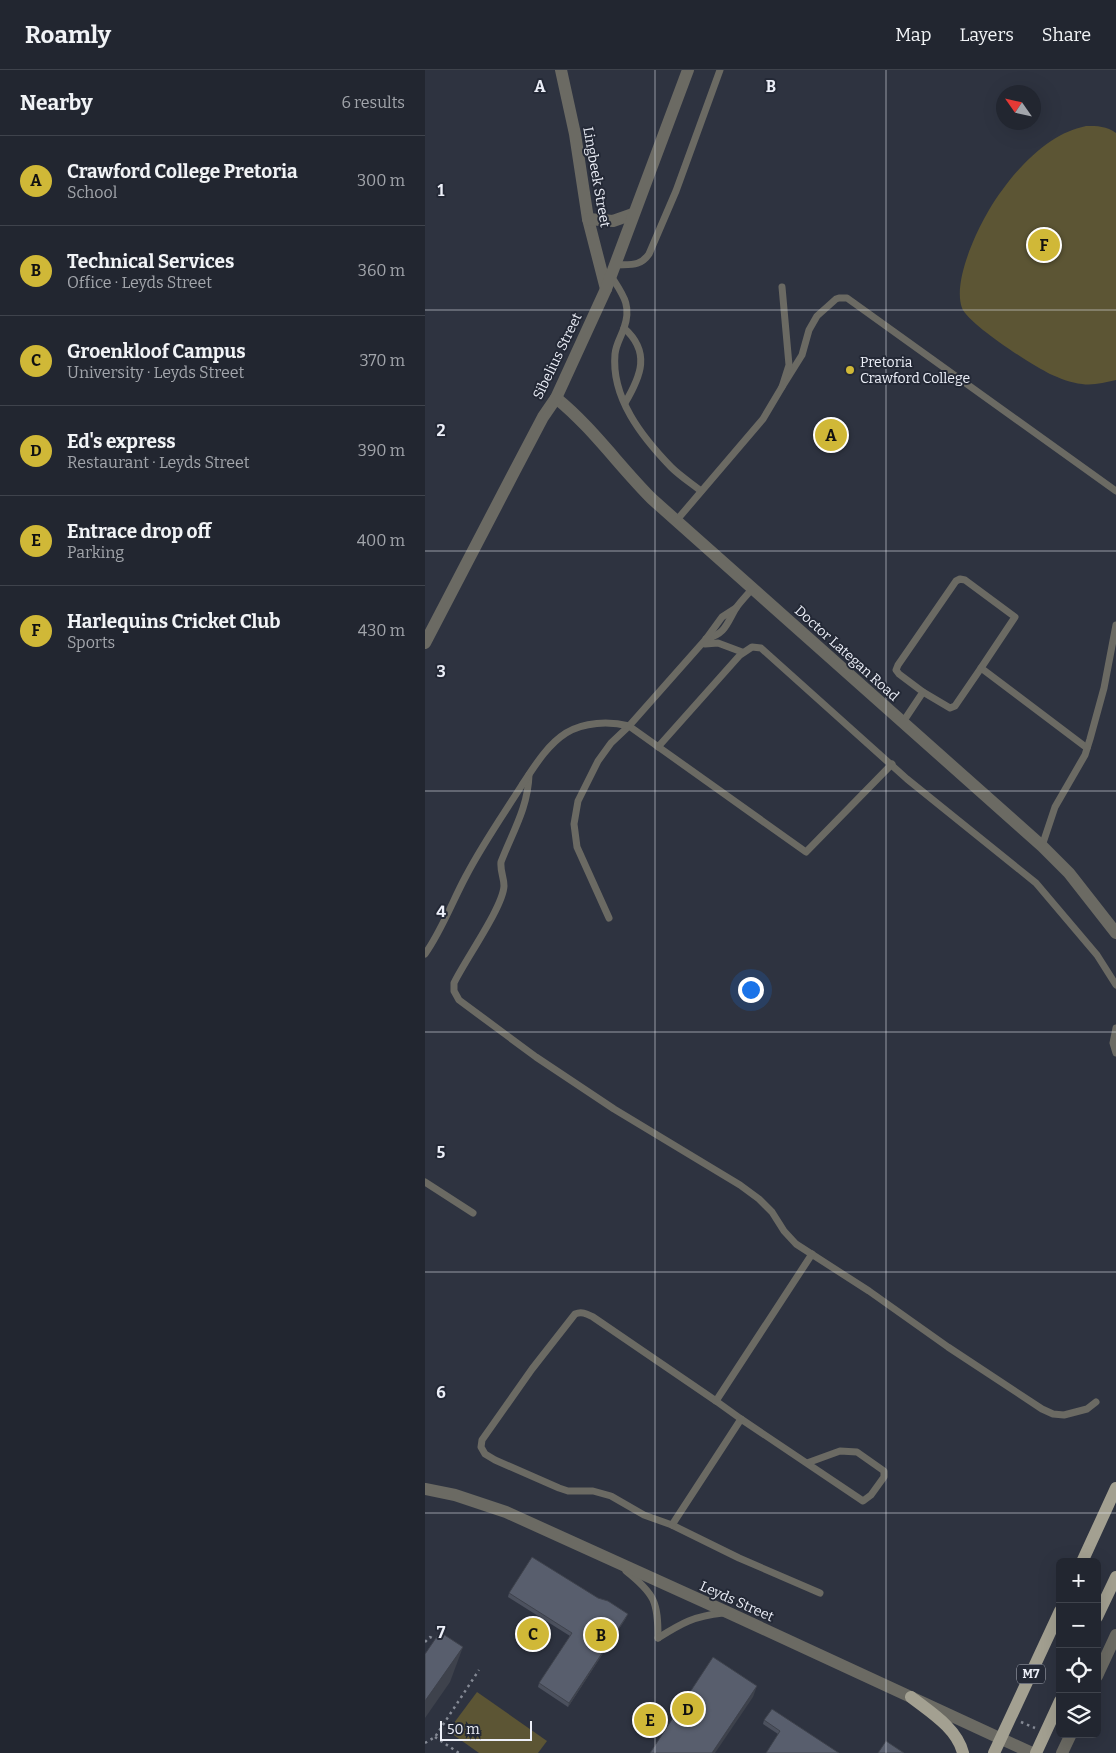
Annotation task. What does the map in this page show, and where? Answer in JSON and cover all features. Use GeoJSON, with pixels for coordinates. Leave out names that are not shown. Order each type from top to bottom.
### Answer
{"type":"FeatureCollection","features":[{"type":"Feature","properties":{"kind":"main road"},"geometry":{"type":"LineString","coordinates":[[1084,1558],[1116,1488]]}},
{"type":"Feature","properties":{"kind":"main road"},"geometry":{"type":"LineString","coordinates":[[1101,1609],[1116,1577]]}},
{"type":"Feature","properties":{"kind":"main road","name":"M7"},"geometry":{"type":"LineString","coordinates":[[994,1753],[1056,1620]]}},
{"type":"Feature","properties":{"kind":"main road"},"geometry":{"type":"LineString","coordinates":[[911,1696],[945,1724],[958,1738],[963,1753]]}},
{"type":"Feature","properties":{"kind":"main road"},"geometry":{"type":"LineString","coordinates":[[1036,1753],[1056,1710]]}},
{"type":"Feature","properties":{"kind":"street","name":"Lingbeek Street"},"geometry":{"type":"LineString","coordinates":[[561,70],[575,134],[588,219],[606,289]]}},
{"type":"Feature","properties":{"kind":"street","name":"Sibelius Street"},"geometry":{"type":"LineString","coordinates":[[425,643],[543,417],[556,398],[606,289],[688,70]]}},
{"type":"Feature","properties":{"kind":"street"},"geometry":{"type":"LineString","coordinates":[[588,219],[613,221],[633,214]]}},
{"type":"Feature","properties":{"kind":"street","name":"Doctor Lategan Road"},"geometry":{"type":"LineString","coordinates":[[556,398],[576,416],[643,490],[676,521],[1042,846],[1069,873],[1116,933]]}},
{"type":"Feature","properties":{"kind":"street","name":"Leyds Street"},"geometry":{"type":"LineString","coordinates":[[425,1489],[455,1495],[505,1512],[911,1696],[1032,1753]]}},
{"type":"Feature","properties":{"kind":"street"},"geometry":{"type":"LineString","coordinates":[[1101,1667],[1116,1635]]}},
{"type":"Feature","properties":{"kind":"street"},"geometry":{"type":"LineString","coordinates":[[1062,1753],[1069,1738]]}},
{"type":"Feature","properties":{"kind":"lane"},"geometry":{"type":"LineString","coordinates":[[701,491],[672,468],[633,421],[620,392],[615,355],[617,344],[624,328],[627,306],[613,270],[644,262],[649,254],[676,191],[720,70]]}},
{"type":"Feature","properties":{"kind":"lane"},"geometry":{"type":"LineString","coordinates":[[782,287],[789,365],[782,387]]}},
{"type":"Feature","properties":{"kind":"lane"},"geometry":{"type":"LineString","coordinates":[[676,521],[763,419],[802,356],[809,330],[817,316],[836,299],[847,298],[1116,491]]}},
{"type":"Feature","properties":{"kind":"lane"},"geometry":{"type":"LineString","coordinates":[[624,328],[637,342],[641,360],[638,380],[625,403]]}},
{"type":"Feature","properties":{"kind":"lane"},"geometry":{"type":"LineString","coordinates":[[960,578],[1015,617],[955,706],[950,708],[923,692],[896,670],[960,578]]}},
{"type":"Feature","properties":{"kind":"lane"},"geometry":{"type":"LineString","coordinates":[[609,918],[577,847],[575,814],[585,786],[611,743],[629,726],[700,645],[706,639],[714,637],[724,629],[736,608],[753,588]]}},
{"type":"Feature","properties":{"kind":"lane"},"geometry":{"type":"LineString","coordinates":[[1042,846],[1055,807],[1087,748],[1104,688],[1116,625]]}},
{"type":"Feature","properties":{"kind":"lane"},"geometry":{"type":"LineString","coordinates":[[700,645],[715,642],[743,652]]}},
{"type":"Feature","properties":{"kind":"lane"},"geometry":{"type":"LineString","coordinates":[[658,747],[743,652],[752,647],[761,648],[768,652],[923,792],[1036,883],[1097,955],[1116,985]]}},
{"type":"Feature","properties":{"kind":"lane"},"geometry":{"type":"LineString","coordinates":[[981,668],[1087,748]]}},
{"type":"Feature","properties":{"kind":"lane"},"geometry":{"type":"LineString","coordinates":[[903,722],[923,692]]}},
{"type":"Feature","properties":{"kind":"lane"},"geometry":{"type":"LineString","coordinates":[[425,954],[472,865],[529,775],[548,750],[566,733],[600,723],[629,726],[806,852],[892,764]]}},
{"type":"Feature","properties":{"kind":"lane"},"geometry":{"type":"LineString","coordinates":[[529,775],[527,795],[522,813],[501,862],[504,886],[499,902],[454,983],[454,991],[462,1004],[614,1109],[751,1192],[776,1216],[790,1238],[1042,1410],[1064,1415],[1087,1409],[1096,1402]]}},
{"type":"Feature","properties":{"kind":"lane"},"geometry":{"type":"LineString","coordinates":[[1116,1028],[1113,1043],[1116,1052]]}},
{"type":"Feature","properties":{"kind":"lane"},"geometry":{"type":"LineString","coordinates":[[425,1182],[473,1213]]}},
{"type":"Feature","properties":{"kind":"lane"},"geometry":{"type":"LineString","coordinates":[[716,1401],[812,1254]]}},
{"type":"Feature","properties":{"kind":"lane"},"geometry":{"type":"LineString","coordinates":[[807,1463],[840,1452],[857,1452],[884,1471],[884,1477],[871,1495],[863,1501],[741,1419],[593,1317],[579,1312],[575,1314],[532,1369],[481,1443],[482,1450],[495,1460],[568,1491],[593,1491],[606,1494],[644,1515],[673,1525],[739,1558],[820,1593]]}},
{"type":"Feature","properties":{"kind":"lane"},"geometry":{"type":"LineString","coordinates":[[673,1525],[741,1419]]}},
{"type":"Feature","properties":{"kind":"lane"},"geometry":{"type":"LineString","coordinates":[[616,1563],[643,1586],[654,1599],[657,1610],[658,1638],[689,1620],[706,1615],[729,1613]]}},
{"type":"Feature","properties":{"kind":"path"},"geometry":{"type":"LineString","coordinates":[[425,1642],[430,1637],[437,1642]]}},
{"type":"Feature","properties":{"kind":"path"},"geometry":{"type":"LineString","coordinates":[[425,1743],[435,1737],[479,1670]]}},
{"type":"Feature","properties":{"kind":"path"},"geometry":{"type":"LineString","coordinates":[[1010,1718],[1045,1733]]}},
{"type":"Feature","properties":{"kind":"path"},"geometry":{"type":"LineString","coordinates":[[435,1737],[459,1753]]}},
{"type":"Feature","properties":{"kind":"shaded area"},"geometry":{"type":"Polygon","coordinates":[[[1086,126],[1098,126],[1116,133],[1116,380],[1099,384],[1074,383],[1061,379],[1030,362],[976,324],[962,308],[960,295],[961,280],[971,246],[987,214],[1003,189],[1025,163],[1044,146],[1055,138],[1086,126]]]}},
{"type":"Feature","properties":{"kind":"shaded area"},"geometry":{"type":"Polygon","coordinates":[[[477,1692],[547,1741],[538,1753],[479,1753],[448,1731],[477,1692]]]}},
{"type":"Feature","properties":{"kind":"building"},"geometry":{"type":"Polygon","coordinates":[[[532,1557],[598,1598],[608,1601],[628,1614],[569,1703],[539,1683],[572,1633],[509,1593],[532,1557]]]}},
{"type":"Feature","properties":{"kind":"building"},"geometry":{"type":"Polygon","coordinates":[[[440,1632],[463,1647],[425,1701],[425,1654],[440,1632]]]}},
{"type":"Feature","properties":{"kind":"building"},"geometry":{"type":"Polygon","coordinates":[[[713,1657],[757,1686],[712,1753],[650,1753],[713,1657]]]}},
{"type":"Feature","properties":{"kind":"building"},"geometry":{"type":"Polygon","coordinates":[[[772,1709],[839,1753],[766,1753],[780,1731],[764,1720],[772,1709]]]}},
{"type":"Feature","properties":{"kind":"building"},"geometry":{"type":"Polygon","coordinates":[[[886,1741],[904,1753],[878,1753],[886,1741]]]}},
{"type":"Feature","properties":{"kind":"place","name":"Harlequins Cricket Club"},"geometry":{"type":"Point","coordinates":[1044,245]}},
{"type":"Feature","properties":{"kind":"place","name":"Pretoria Crawford College"},"geometry":{"type":"Point","coordinates":[850,370]}},
{"type":"Feature","properties":{"kind":"place","name":"Crawford College Pretoria"},"geometry":{"type":"Point","coordinates":[831,435]}},
{"type":"Feature","properties":{"kind":"place","name":"Groenkloof Campus"},"geometry":{"type":"Point","coordinates":[533,1634]}},
{"type":"Feature","properties":{"kind":"place","name":"Technical Services"},"geometry":{"type":"Point","coordinates":[601,1635]}},
{"type":"Feature","properties":{"kind":"place","name":"Ed's express"},"geometry":{"type":"Point","coordinates":[688,1709]}},
{"type":"Feature","properties":{"kind":"place","name":"Entrace drop off"},"geometry":{"type":"Point","coordinates":[650,1720]}}]}
